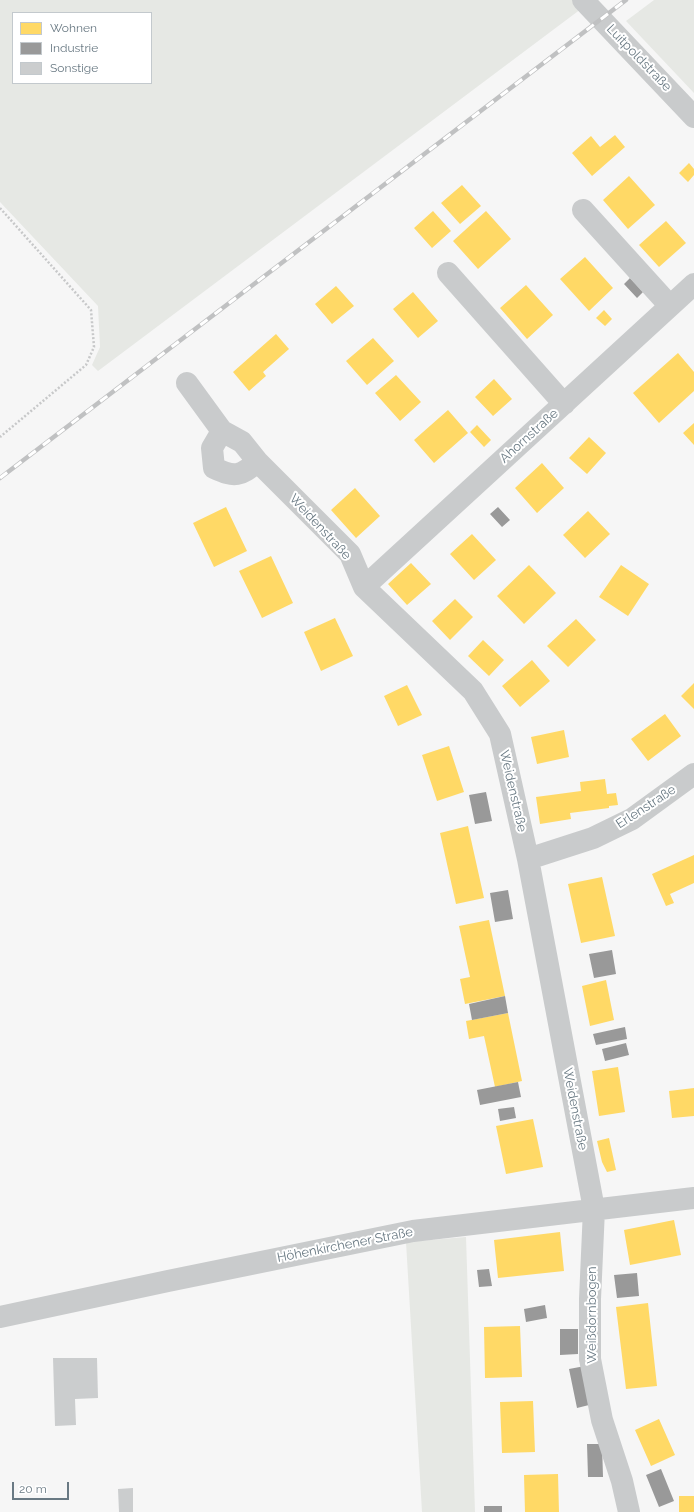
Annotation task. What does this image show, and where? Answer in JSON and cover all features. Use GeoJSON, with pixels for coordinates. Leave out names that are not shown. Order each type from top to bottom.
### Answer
{"type":"FeatureCollection","features":[{"type":"Feature","properties":{"kind":"street","name":"Luitpoldstraße"},"geometry":{"type":"LineString","coordinates":[[584,0],[694,116]]}},
{"type":"Feature","properties":{"kind":"street"},"geometry":{"type":"LineString","coordinates":[[582,210],[670,306]]}},
{"type":"Feature","properties":{"kind":"street"},"geometry":{"type":"LineString","coordinates":[[448,273],[564,404]]}},
{"type":"Feature","properties":{"kind":"street","name":"Ahornstraße"},"geometry":{"type":"LineString","coordinates":[[364,587],[694,284]]}},
{"type":"Feature","properties":{"kind":"street","name":"Weidenstraße"},"geometry":{"type":"LineString","coordinates":[[187,383],[222,431],[242,442],[258,462],[350,554],[364,587],[473,691],[500,734],[528,859],[594,1209]]}},
{"type":"Feature","properties":{"kind":"street"},"geometry":{"type":"LineString","coordinates":[[222,431],[212,448],[214,468],[228,474],[242,474],[258,462]]}},
{"type":"Feature","properties":{"kind":"street","name":"Erlenstraße"},"geometry":{"type":"LineString","coordinates":[[528,859],[593,838],[632,819],[694,774]]}},
{"type":"Feature","properties":{"kind":"street","name":"Höhenkirchener Straße"},"geometry":{"type":"LineString","coordinates":[[0,1317],[176,1279],[413,1231],[694,1198]]}},
{"type":"Feature","properties":{"kind":"street","name":"Weißdornbogen"},"geometry":{"type":"LineString","coordinates":[[594,1209],[590,1299],[590,1358],[602,1420],[622,1481],[629,1512]]}},
{"type":"Feature","properties":{"kind":"path"},"geometry":{"type":"LineString","coordinates":[[0,208],[91,310],[94,347],[86,365],[0,437]]}},
{"type":"Feature","properties":{"kind":"shaded area"},"geometry":{"type":"Polygon","coordinates":[[[0,0],[593,0],[98,371],[92,365],[100,347],[98,306],[0,202],[0,0]]]}},
{"type":"Feature","properties":{"kind":"shaded area"},"geometry":{"type":"Polygon","coordinates":[[[654,0],[694,0],[694,93],[626,21],[654,0]]]}},
{"type":"Feature","properties":{"kind":"shaded area"},"geometry":{"type":"Polygon","coordinates":[[[466,1237],[475,1512],[422,1512],[406,1242],[466,1237]]]}},
{"type":"Feature","properties":{"kind":"building: Wohnen"},"geometry":{"type":"Polygon","coordinates":[[[615,135],[625,147],[592,176],[572,153],[591,136],[600,147],[615,135]]]}},
{"type":"Feature","properties":{"kind":"building: Wohnen"},"geometry":{"type":"Polygon","coordinates":[[[689,163],[694,169],[694,175],[688,182],[679,173],[689,163]]]}},
{"type":"Feature","properties":{"kind":"building: Wohnen"},"geometry":{"type":"Polygon","coordinates":[[[629,176],[655,205],[628,229],[603,200],[629,176]]]}},
{"type":"Feature","properties":{"kind":"building: Wohnen"},"geometry":{"type":"Polygon","coordinates":[[[462,185],[481,206],[460,224],[441,203],[462,185]]]}},
{"type":"Feature","properties":{"kind":"building: Wohnen"},"geometry":{"type":"Polygon","coordinates":[[[433,211],[451,231],[432,248],[414,228],[433,211]]]}},
{"type":"Feature","properties":{"kind":"building: Wohnen"},"geometry":{"type":"Polygon","coordinates":[[[486,211],[511,239],[478,269],[453,241],[486,211]]]}},
{"type":"Feature","properties":{"kind":"building: Wohnen"},"geometry":{"type":"Polygon","coordinates":[[[666,221],[686,243],[659,267],[639,245],[666,221]]]}},
{"type":"Feature","properties":{"kind":"building: Wohnen"},"geometry":{"type":"Polygon","coordinates":[[[585,257],[613,288],[589,311],[560,279],[585,257]]]}},
{"type":"Feature","properties":{"kind":"building: Wohnen"},"geometry":{"type":"Polygon","coordinates":[[[526,285],[553,315],[527,339],[500,308],[526,285]]]}},
{"type":"Feature","properties":{"kind":"building: Wohnen"},"geometry":{"type":"Polygon","coordinates":[[[336,286],[354,306],[332,324],[315,304],[336,286]]]}},
{"type":"Feature","properties":{"kind":"building: Wohnen"},"geometry":{"type":"Polygon","coordinates":[[[413,292],[438,321],[418,338],[393,309],[413,292]]]}},
{"type":"Feature","properties":{"kind":"building: Wohnen"},"geometry":{"type":"Polygon","coordinates":[[[604,310],[612,319],[605,326],[596,318],[604,310]]]}},
{"type":"Feature","properties":{"kind":"building: Wohnen"},"geometry":{"type":"Polygon","coordinates":[[[276,334],[289,349],[263,372],[266,376],[249,391],[233,372],[276,334]]]}},
{"type":"Feature","properties":{"kind":"building: Wohnen"},"geometry":{"type":"Polygon","coordinates":[[[373,338],[394,361],[367,385],[346,361],[373,338]]]}},
{"type":"Feature","properties":{"kind":"building: Wohnen"},"geometry":{"type":"Polygon","coordinates":[[[678,353],[694,372],[694,391],[659,423],[633,393],[678,353]]]}},
{"type":"Feature","properties":{"kind":"building: Wohnen"},"geometry":{"type":"Polygon","coordinates":[[[396,375],[421,402],[400,421],[375,393],[396,375]]]}},
{"type":"Feature","properties":{"kind":"building: Wohnen"},"geometry":{"type":"Polygon","coordinates":[[[494,379],[512,399],[493,416],[475,397],[494,379]]]}},
{"type":"Feature","properties":{"kind":"building: Wohnen"},"geometry":{"type":"Polygon","coordinates":[[[448,410],[468,433],[434,463],[414,440],[448,410]]]}},
{"type":"Feature","properties":{"kind":"building: Wohnen"},"geometry":{"type":"Polygon","coordinates":[[[694,423],[694,445],[683,433],[694,423]]]}},
{"type":"Feature","properties":{"kind":"building: Wohnen"},"geometry":{"type":"Polygon","coordinates":[[[477,425],[491,440],[484,447],[470,432],[477,425]]]}},
{"type":"Feature","properties":{"kind":"building: Wohnen"},"geometry":{"type":"Polygon","coordinates":[[[589,437],[606,453],[587,474],[569,458],[589,437]]]}},
{"type":"Feature","properties":{"kind":"building: Wohnen"},"geometry":{"type":"Polygon","coordinates":[[[542,463],[564,488],[537,513],[515,488],[542,463]]]}},
{"type":"Feature","properties":{"kind":"building: Wohnen"},"geometry":{"type":"Polygon","coordinates":[[[355,488],[380,516],[356,538],[331,510],[355,488]]]}},
{"type":"Feature","properties":{"kind":"building: Wohnen"},"geometry":{"type":"Polygon","coordinates":[[[226,507],[247,551],[214,567],[193,523],[226,507]]]}},
{"type":"Feature","properties":{"kind":"building: Wohnen"},"geometry":{"type":"Polygon","coordinates":[[[588,511],[610,534],[585,558],[563,535],[588,511]]]}},
{"type":"Feature","properties":{"kind":"building: Wohnen"},"geometry":{"type":"Polygon","coordinates":[[[472,534],[496,560],[474,580],[450,554],[472,534]]]}},
{"type":"Feature","properties":{"kind":"building: Wohnen"},"geometry":{"type":"Polygon","coordinates":[[[271,556],[293,603],[262,618],[239,571],[271,556]]]}},
{"type":"Feature","properties":{"kind":"building: Wohnen"},"geometry":{"type":"Polygon","coordinates":[[[411,563],[431,584],[407,605],[388,584],[411,563]]]}},
{"type":"Feature","properties":{"kind":"building: Wohnen"},"geometry":{"type":"Polygon","coordinates":[[[529,565],[556,593],[524,624],[497,596],[529,565]]]}},
{"type":"Feature","properties":{"kind":"building: Wohnen"},"geometry":{"type":"Polygon","coordinates":[[[621,565],[649,584],[628,616],[599,597],[621,565]]]}},
{"type":"Feature","properties":{"kind":"building: Wohnen"},"geometry":{"type":"Polygon","coordinates":[[[455,599],[473,617],[450,640],[432,621],[455,599]]]}},
{"type":"Feature","properties":{"kind":"building: Wohnen"},"geometry":{"type":"Polygon","coordinates":[[[335,618],[353,656],[321,671],[304,632],[335,618]]]}},
{"type":"Feature","properties":{"kind":"building: Wohnen"},"geometry":{"type":"Polygon","coordinates":[[[576,619],[596,640],[568,667],[547,646],[576,619]]]}},
{"type":"Feature","properties":{"kind":"building: Wohnen"},"geometry":{"type":"Polygon","coordinates":[[[483,640],[504,660],[489,676],[468,656],[483,640]]]}},
{"type":"Feature","properties":{"kind":"building: Wohnen"},"geometry":{"type":"Polygon","coordinates":[[[532,660],[550,681],[520,707],[502,686],[532,660]]]}},
{"type":"Feature","properties":{"kind":"building: Wohnen"},"geometry":{"type":"Polygon","coordinates":[[[694,683],[694,709],[681,696],[694,683]]]}},
{"type":"Feature","properties":{"kind":"building: Wohnen"},"geometry":{"type":"Polygon","coordinates":[[[407,685],[422,715],[398,726],[384,696],[407,685]]]}},
{"type":"Feature","properties":{"kind":"building: Wohnen"},"geometry":{"type":"Polygon","coordinates":[[[665,714],[681,736],[648,761],[631,739],[665,714]]]}},
{"type":"Feature","properties":{"kind":"building: Wohnen"},"geometry":{"type":"Polygon","coordinates":[[[564,730],[569,757],[537,764],[531,737],[564,730]]]}},
{"type":"Feature","properties":{"kind":"building: Wohnen"},"geometry":{"type":"Polygon","coordinates":[[[449,746],[464,792],[437,801],[422,755],[449,746]]]}},
{"type":"Feature","properties":{"kind":"building: Wohnen"},"geometry":{"type":"Polygon","coordinates":[[[605,779],[607,794],[616,793],[618,805],[609,806],[609,808],[570,813],[571,819],[540,824],[536,797],[581,791],[580,782],[605,779]]]}},
{"type":"Feature","properties":{"kind":"building: Wohnen"},"geometry":{"type":"Polygon","coordinates":[[[468,826],[484,898],[456,904],[440,833],[468,826]]]}},
{"type":"Feature","properties":{"kind":"building: Wohnen"},"geometry":{"type":"Polygon","coordinates":[[[694,855],[694,883],[670,894],[674,903],[666,906],[652,874],[694,855]]]}},
{"type":"Feature","properties":{"kind":"building: Wohnen"},"geometry":{"type":"Polygon","coordinates":[[[602,877],[615,936],[581,943],[568,884],[602,877]]]}},
{"type":"Feature","properties":{"kind":"building: Wohnen"},"geometry":{"type":"Polygon","coordinates":[[[489,920],[505,996],[465,1004],[460,979],[470,977],[459,926],[489,920]]]}},
{"type":"Feature","properties":{"kind":"building: Wohnen"},"geometry":{"type":"Polygon","coordinates":[[[606,980],[614,1020],[590,1026],[582,986],[606,980]]]}},
{"type":"Feature","properties":{"kind":"building: Wohnen"},"geometry":{"type":"Polygon","coordinates":[[[508,1013],[522,1081],[495,1087],[484,1036],[469,1039],[466,1021],[508,1013]]]}},
{"type":"Feature","properties":{"kind":"building: Wohnen"},"geometry":{"type":"Polygon","coordinates":[[[618,1067],[625,1112],[599,1116],[592,1071],[618,1067]]]}},
{"type":"Feature","properties":{"kind":"building: Wohnen"},"geometry":{"type":"Polygon","coordinates":[[[694,1088],[694,1116],[672,1118],[669,1091],[694,1088]]]}},
{"type":"Feature","properties":{"kind":"building: Wohnen"},"geometry":{"type":"Polygon","coordinates":[[[533,1119],[543,1167],[506,1174],[496,1126],[533,1119]]]}},
{"type":"Feature","properties":{"kind":"building: Wohnen"},"geometry":{"type":"Polygon","coordinates":[[[609,1138],[616,1170],[607,1172],[602,1162],[597,1141],[609,1138]]]}},
{"type":"Feature","properties":{"kind":"building: Wohnen"},"geometry":{"type":"Polygon","coordinates":[[[674,1220],[681,1255],[630,1265],[624,1230],[674,1220]]]}},
{"type":"Feature","properties":{"kind":"building: Wohnen"},"geometry":{"type":"Polygon","coordinates":[[[560,1232],[564,1271],[498,1278],[494,1240],[560,1232]]]}},
{"type":"Feature","properties":{"kind":"building: Wohnen"},"geometry":{"type":"Polygon","coordinates":[[[648,1303],[657,1386],[626,1389],[616,1307],[648,1303]]]}},
{"type":"Feature","properties":{"kind":"building: Wohnen"},"geometry":{"type":"Polygon","coordinates":[[[520,1326],[522,1377],[485,1378],[484,1327],[520,1326]]]}},
{"type":"Feature","properties":{"kind":"building: Wohnen"},"geometry":{"type":"Polygon","coordinates":[[[533,1401],[535,1452],[502,1453],[500,1402],[533,1401]]]}},
{"type":"Feature","properties":{"kind":"building: Wohnen"},"geometry":{"type":"Polygon","coordinates":[[[659,1419],[675,1455],[651,1466],[635,1430],[659,1419]]]}},
{"type":"Feature","properties":{"kind":"building: Wohnen"},"geometry":{"type":"Polygon","coordinates":[[[558,1474],[559,1512],[525,1512],[524,1475],[558,1474]]]}},
{"type":"Feature","properties":{"kind":"building: Wohnen"},"geometry":{"type":"Polygon","coordinates":[[[679,1496],[694,1496],[694,1512],[679,1512],[679,1496]]]}},
{"type":"Feature","properties":{"kind":"building: Industrie"},"geometry":{"type":"Polygon","coordinates":[[[630,278],[643,292],[637,298],[624,284],[630,278]]]}},
{"type":"Feature","properties":{"kind":"building: Industrie"},"geometry":{"type":"Polygon","coordinates":[[[498,507],[510,520],[502,527],[490,514],[498,507]]]}},
{"type":"Feature","properties":{"kind":"building: Industrie"},"geometry":{"type":"Polygon","coordinates":[[[486,792],[492,821],[475,824],[469,795],[486,792]]]}},
{"type":"Feature","properties":{"kind":"building: Industrie"},"geometry":{"type":"Polygon","coordinates":[[[508,890],[513,919],[495,922],[490,893],[508,890]]]}},
{"type":"Feature","properties":{"kind":"building: Industrie"},"geometry":{"type":"Polygon","coordinates":[[[612,950],[616,974],[594,978],[589,954],[612,950]]]}},
{"type":"Feature","properties":{"kind":"building: Industrie"},"geometry":{"type":"Polygon","coordinates":[[[505,996],[508,1013],[472,1020],[469,1004],[505,996]]]}},
{"type":"Feature","properties":{"kind":"building: Industrie"},"geometry":{"type":"Polygon","coordinates":[[[625,1027],[627,1039],[596,1045],[593,1034],[625,1027]]]}},
{"type":"Feature","properties":{"kind":"building: Industrie"},"geometry":{"type":"Polygon","coordinates":[[[626,1043],[629,1055],[605,1061],[602,1049],[626,1043]]]}},
{"type":"Feature","properties":{"kind":"building: Industrie"},"geometry":{"type":"Polygon","coordinates":[[[518,1082],[521,1097],[480,1105],[477,1090],[518,1082]]]}},
{"type":"Feature","properties":{"kind":"building: Industrie"},"geometry":{"type":"Polygon","coordinates":[[[514,1107],[516,1118],[500,1121],[498,1109],[514,1107]]]}},
{"type":"Feature","properties":{"kind":"building: Industrie"},"geometry":{"type":"Polygon","coordinates":[[[489,1269],[492,1286],[479,1287],[477,1270],[489,1269]]]}},
{"type":"Feature","properties":{"kind":"building: Industrie"},"geometry":{"type":"Polygon","coordinates":[[[637,1273],[639,1296],[617,1298],[614,1275],[637,1273]]]}},
{"type":"Feature","properties":{"kind":"building: Industrie"},"geometry":{"type":"Polygon","coordinates":[[[545,1305],[547,1318],[526,1322],[524,1309],[545,1305]]]}},
{"type":"Feature","properties":{"kind":"building: Industrie"},"geometry":{"type":"Polygon","coordinates":[[[560,1329],[578,1329],[578,1354],[560,1355],[560,1329]]]}},
{"type":"Feature","properties":{"kind":"building: Industrie"},"geometry":{"type":"Polygon","coordinates":[[[585,1366],[593,1404],[577,1408],[569,1369],[585,1366]]]}},
{"type":"Feature","properties":{"kind":"building: Industrie"},"geometry":{"type":"Polygon","coordinates":[[[587,1444],[602,1444],[603,1477],[588,1477],[587,1444]]]}},
{"type":"Feature","properties":{"kind":"building: Industrie"},"geometry":{"type":"Polygon","coordinates":[[[661,1469],[674,1501],[659,1507],[646,1475],[661,1469]]]}},
{"type":"Feature","properties":{"kind":"building: Industrie"},"geometry":{"type":"Polygon","coordinates":[[[484,1506],[502,1506],[502,1512],[484,1512],[484,1506]]]}},
{"type":"Feature","properties":{"kind":"building: Sonstige"},"geometry":{"type":"Polygon","coordinates":[[[53,1358],[97,1358],[98,1398],[75,1399],[76,1425],[55,1426],[53,1358]]]}},
{"type":"Feature","properties":{"kind":"building: Sonstige"},"geometry":{"type":"Polygon","coordinates":[[[133,1488],[133,1512],[119,1512],[118,1489],[133,1488]]]}},
{"type":"Feature","properties":{"kind":"railway"},"geometry":{"type":"LineString","coordinates":[[0,478],[626,0]]}}]}
